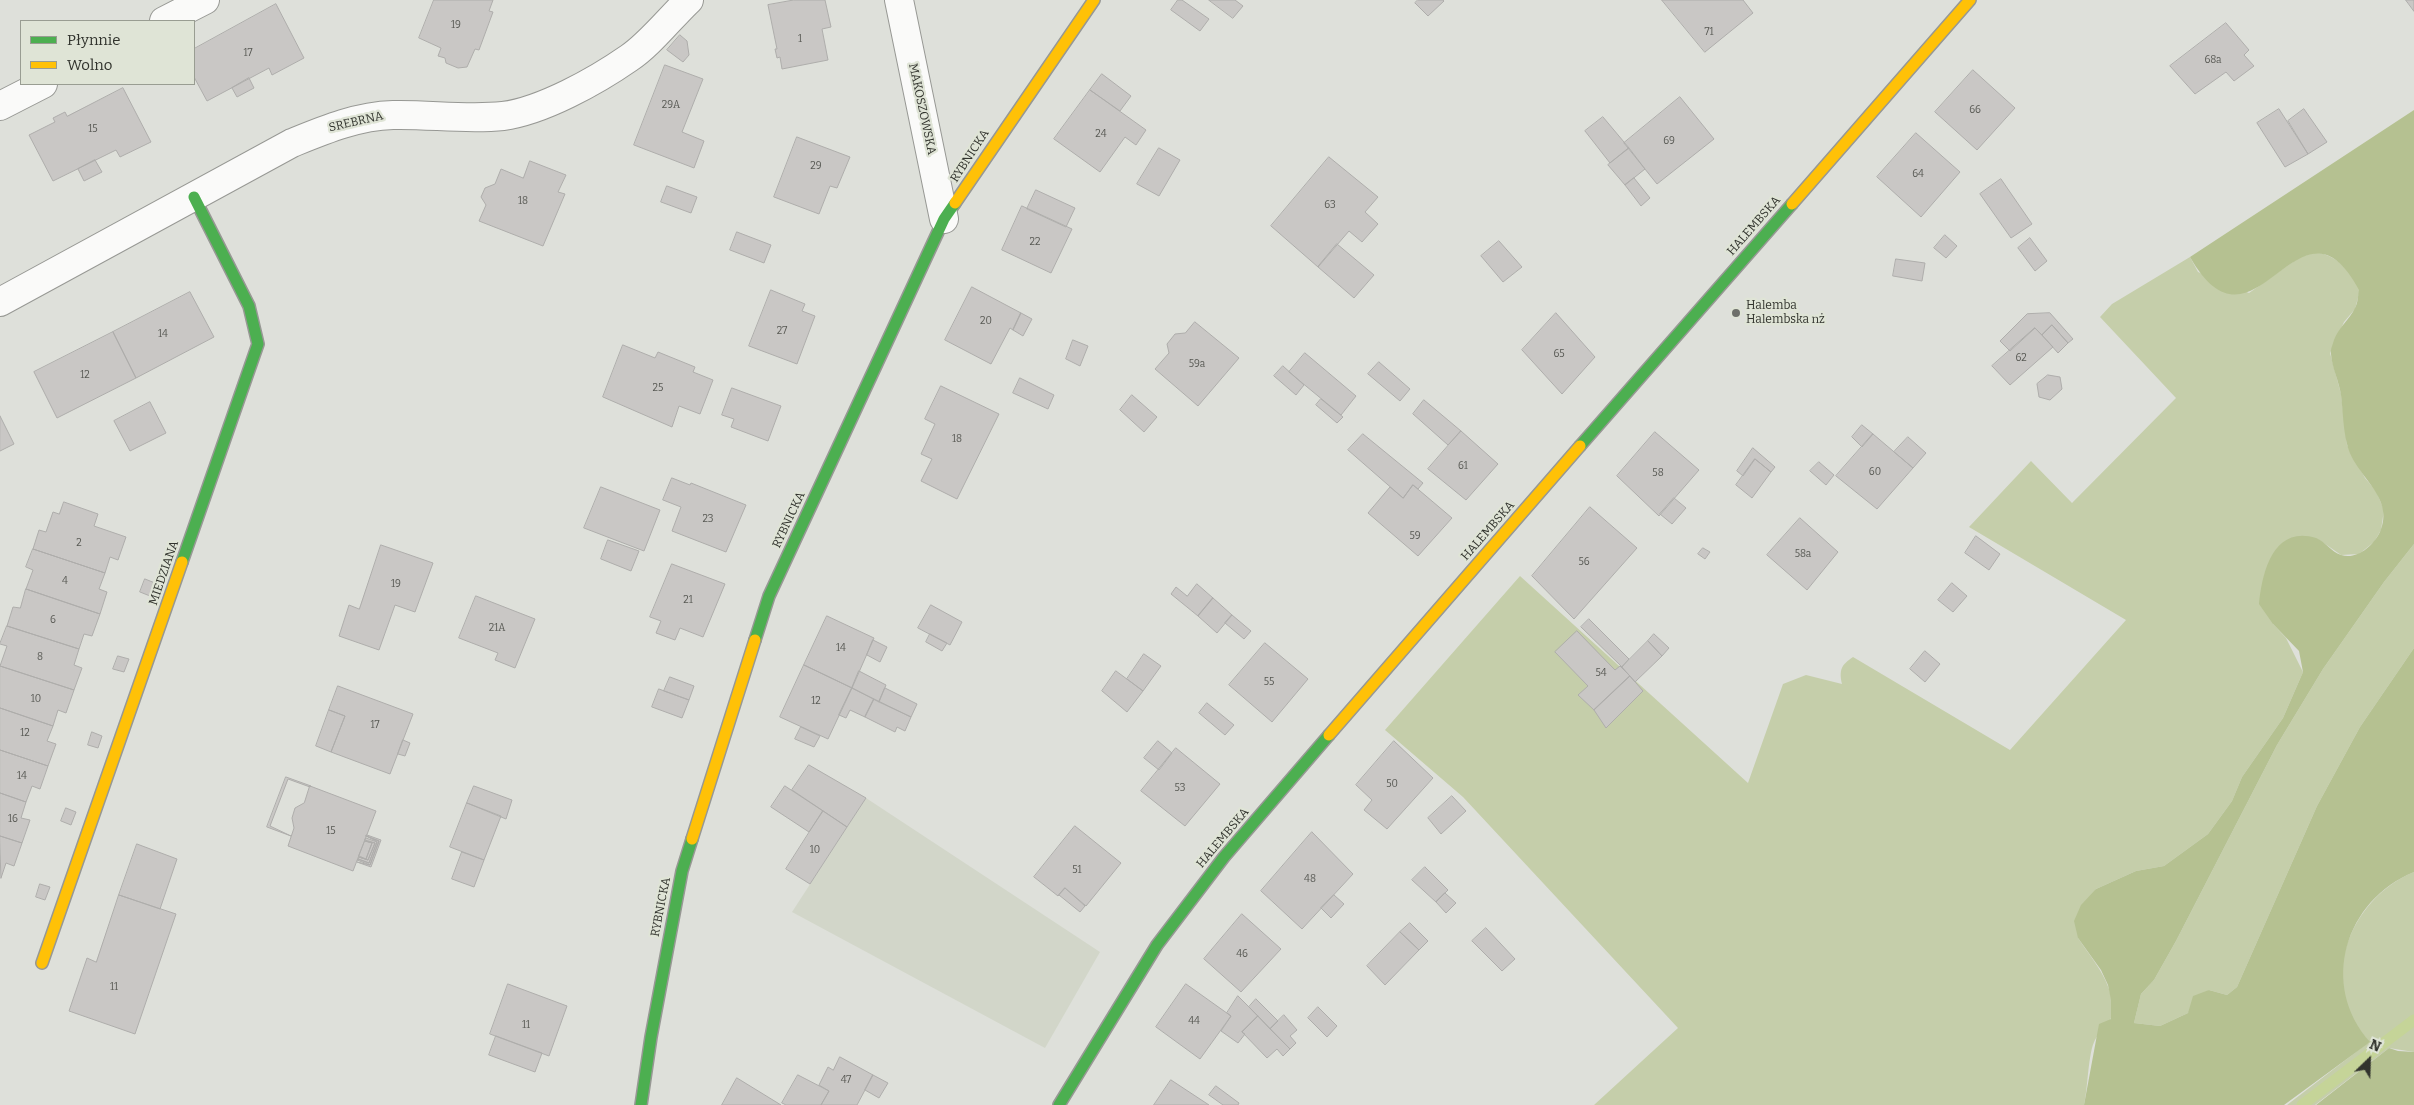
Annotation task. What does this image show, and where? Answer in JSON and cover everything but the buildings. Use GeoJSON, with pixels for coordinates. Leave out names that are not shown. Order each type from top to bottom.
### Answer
{"type":"FeatureCollection","features":[{"type":"Feature","properties":{"kind":"street"},"geometry":{"type":"LineString","coordinates":[[166,20],[205,0]]}},
{"type":"Feature","properties":{"kind":"street","name":"SREBRNA"},"geometry":{"type":"LineString","coordinates":[[0,302],[292,143],[336,124],[392,115],[450,118],[503,116],[533,109],[568,93],[630,57],[689,0]]}},
{"type":"Feature","properties":{"kind":"street","name":"MAKOSZOWSKA"},"geometry":{"type":"LineString","coordinates":[[900,0],[944,219]]}},
{"type":"Feature","properties":{"kind":"street","name":"RYBNICKA"},"geometry":{"type":"LineString","coordinates":[[641,1105],[651,1037],[682,871],[769,596],[944,219],[1057,51],[1094,0]]}},
{"type":"Feature","properties":{"kind":"street","name":"HALEMBSKA"},"geometry":{"type":"LineString","coordinates":[[1059,1105],[1156,945],[1224,857],[1396,657],[1970,0]]}},
{"type":"Feature","properties":{"kind":"street"},"geometry":{"type":"LineString","coordinates":[[0,106],[41,85]]}},
{"type":"Feature","properties":{"kind":"street","name":"MIEDZIANA"},"geometry":{"type":"LineString","coordinates":[[42,963],[258,344],[249,306],[194,197]]}},
{"type":"Feature","properties":{"kind":"shaded area"},"geometry":{"type":"Polygon","coordinates":[[[866,798],[1100,952],[1045,1048],[792,912],[866,798]]]}},
{"type":"Feature","properties":{"kind":"green space"},"geometry":{"type":"Polygon","coordinates":[[[2414,110],[2414,544],[2384,582],[2323,669],[2277,745],[2176,941],[2154,980],[2141,994],[2134,1023],[2160,1026],[2188,1013],[2193,996],[2209,990],[2227,995],[2237,987],[2317,806],[2360,727],[2414,648],[2414,872],[2390,885],[2371,902],[2356,923],[2347,946],[2343,971],[2346,995],[2354,1019],[2370,1042],[2284,1105],[2084,1105],[2099,1024],[2111,1019],[2111,1000],[2108,985],[2101,970],[2078,938],[2074,921],[2081,905],[2096,889],[2136,871],[2164,866],[2208,834],[2232,801],[2242,777],[2283,718],[2303,672],[2299,651],[2273,624],[2259,604],[2263,579],[2272,554],[2289,538],[2301,536],[2319,539],[2334,552],[2341,555],[2359,554],[2369,547],[2380,532],[2383,519],[2383,508],[2378,497],[2357,466],[2347,444],[2341,395],[2331,352],[2336,335],[2356,306],[2359,290],[2337,261],[2316,254],[2296,260],[2256,288],[2235,294],[2213,287],[2190,257],[2414,110]]]}},
{"type":"Feature","properties":{"kind":"green space"},"geometry":{"type":"Polygon","coordinates":[[[2318,252],[2333,258],[2344,266],[2360,290],[2355,309],[2344,322],[2330,353],[2341,394],[2347,445],[2365,478],[2376,491],[2384,510],[2381,530],[2374,542],[2359,554],[2341,555],[2318,539],[2273,624],[2286,638],[2303,672],[2283,718],[2242,777],[2232,801],[2208,834],[2164,866],[2136,871],[2096,889],[2078,938],[2108,985],[2112,1007],[2110,1021],[2097,1037],[2093,1046],[2089,1062],[2084,1105],[1594,1105],[1678,1028],[1463,797],[1385,730],[1520,576],[1748,783],[1783,684],[1806,675],[1842,684],[1842,668],[1853,657],[2010,750],[2126,620],[1969,527],[2031,461],[2072,503],[2176,398],[2100,317],[2112,304],[2190,257],[2198,272],[2249,293],[2300,257],[2318,252]]]}},
{"type":"Feature","properties":{"kind":"green space"},"geometry":{"type":"Polygon","coordinates":[[[2414,544],[2414,648],[2360,727],[2317,806],[2237,987],[2227,995],[2209,990],[2188,1013],[2160,1026],[2134,1023],[2141,994],[2154,980],[2176,941],[2277,745],[2323,669],[2384,582],[2414,544]]]}},
{"type":"Feature","properties":{"kind":"green space"},"geometry":{"type":"Polygon","coordinates":[[[2414,872],[2414,1052],[2389,1048],[2315,1105],[2287,1105],[2369,1042],[2357,1027],[2348,1011],[2343,990],[2342,969],[2346,948],[2354,929],[2365,911],[2379,895],[2395,882],[2414,872]]]}},
{"type":"Feature","properties":{"kind":"green space"},"geometry":{"type":"Polygon","coordinates":[[[2389,1048],[2398,1051],[2414,1052],[2414,1105],[2316,1105],[2389,1048]]]}},
{"type":"Feature","properties":{"kind":"waterway"},"geometry":{"type":"LineString","coordinates":[[2302,1105],[2414,1020]]}},
{"type":"Feature","properties":{"kind":"traffic: fast"},"geometry":{"type":"LineString","coordinates":[[182,562],[258,344],[249,306],[194,197]]}},
{"type":"Feature","properties":{"kind":"traffic: fast"},"geometry":{"type":"LineString","coordinates":[[755,640],[769,596],[944,219],[955,203]]}},
{"type":"Feature","properties":{"kind":"traffic: fast"},"geometry":{"type":"LineString","coordinates":[[1580,446],[1792,204]]}},
{"type":"Feature","properties":{"kind":"traffic: fast"},"geometry":{"type":"LineString","coordinates":[[1059,1105],[1157,945],[1224,857],[1329,735]]}},
{"type":"Feature","properties":{"kind":"traffic: fast"},"geometry":{"type":"LineString","coordinates":[[641,1105],[651,1037],[682,871],[692,839]]}},
{"type":"Feature","properties":{"kind":"traffic: slow"},"geometry":{"type":"LineString","coordinates":[[955,203],[1094,0]]}},
{"type":"Feature","properties":{"kind":"traffic: slow"},"geometry":{"type":"LineString","coordinates":[[1792,204],[1970,0]]}},
{"type":"Feature","properties":{"kind":"traffic: slow"},"geometry":{"type":"LineString","coordinates":[[1329,735],[1580,446]]}},
{"type":"Feature","properties":{"kind":"traffic: slow"},"geometry":{"type":"LineString","coordinates":[[42,963],[182,562]]}},
{"type":"Feature","properties":{"kind":"traffic: slow"},"geometry":{"type":"LineString","coordinates":[[692,839],[755,640]]}},
{"type":"Feature","properties":{"kind":"place","name":"Halemba Halembska nż"},"geometry":{"type":"Point","coordinates":[1736,313]}}]}
